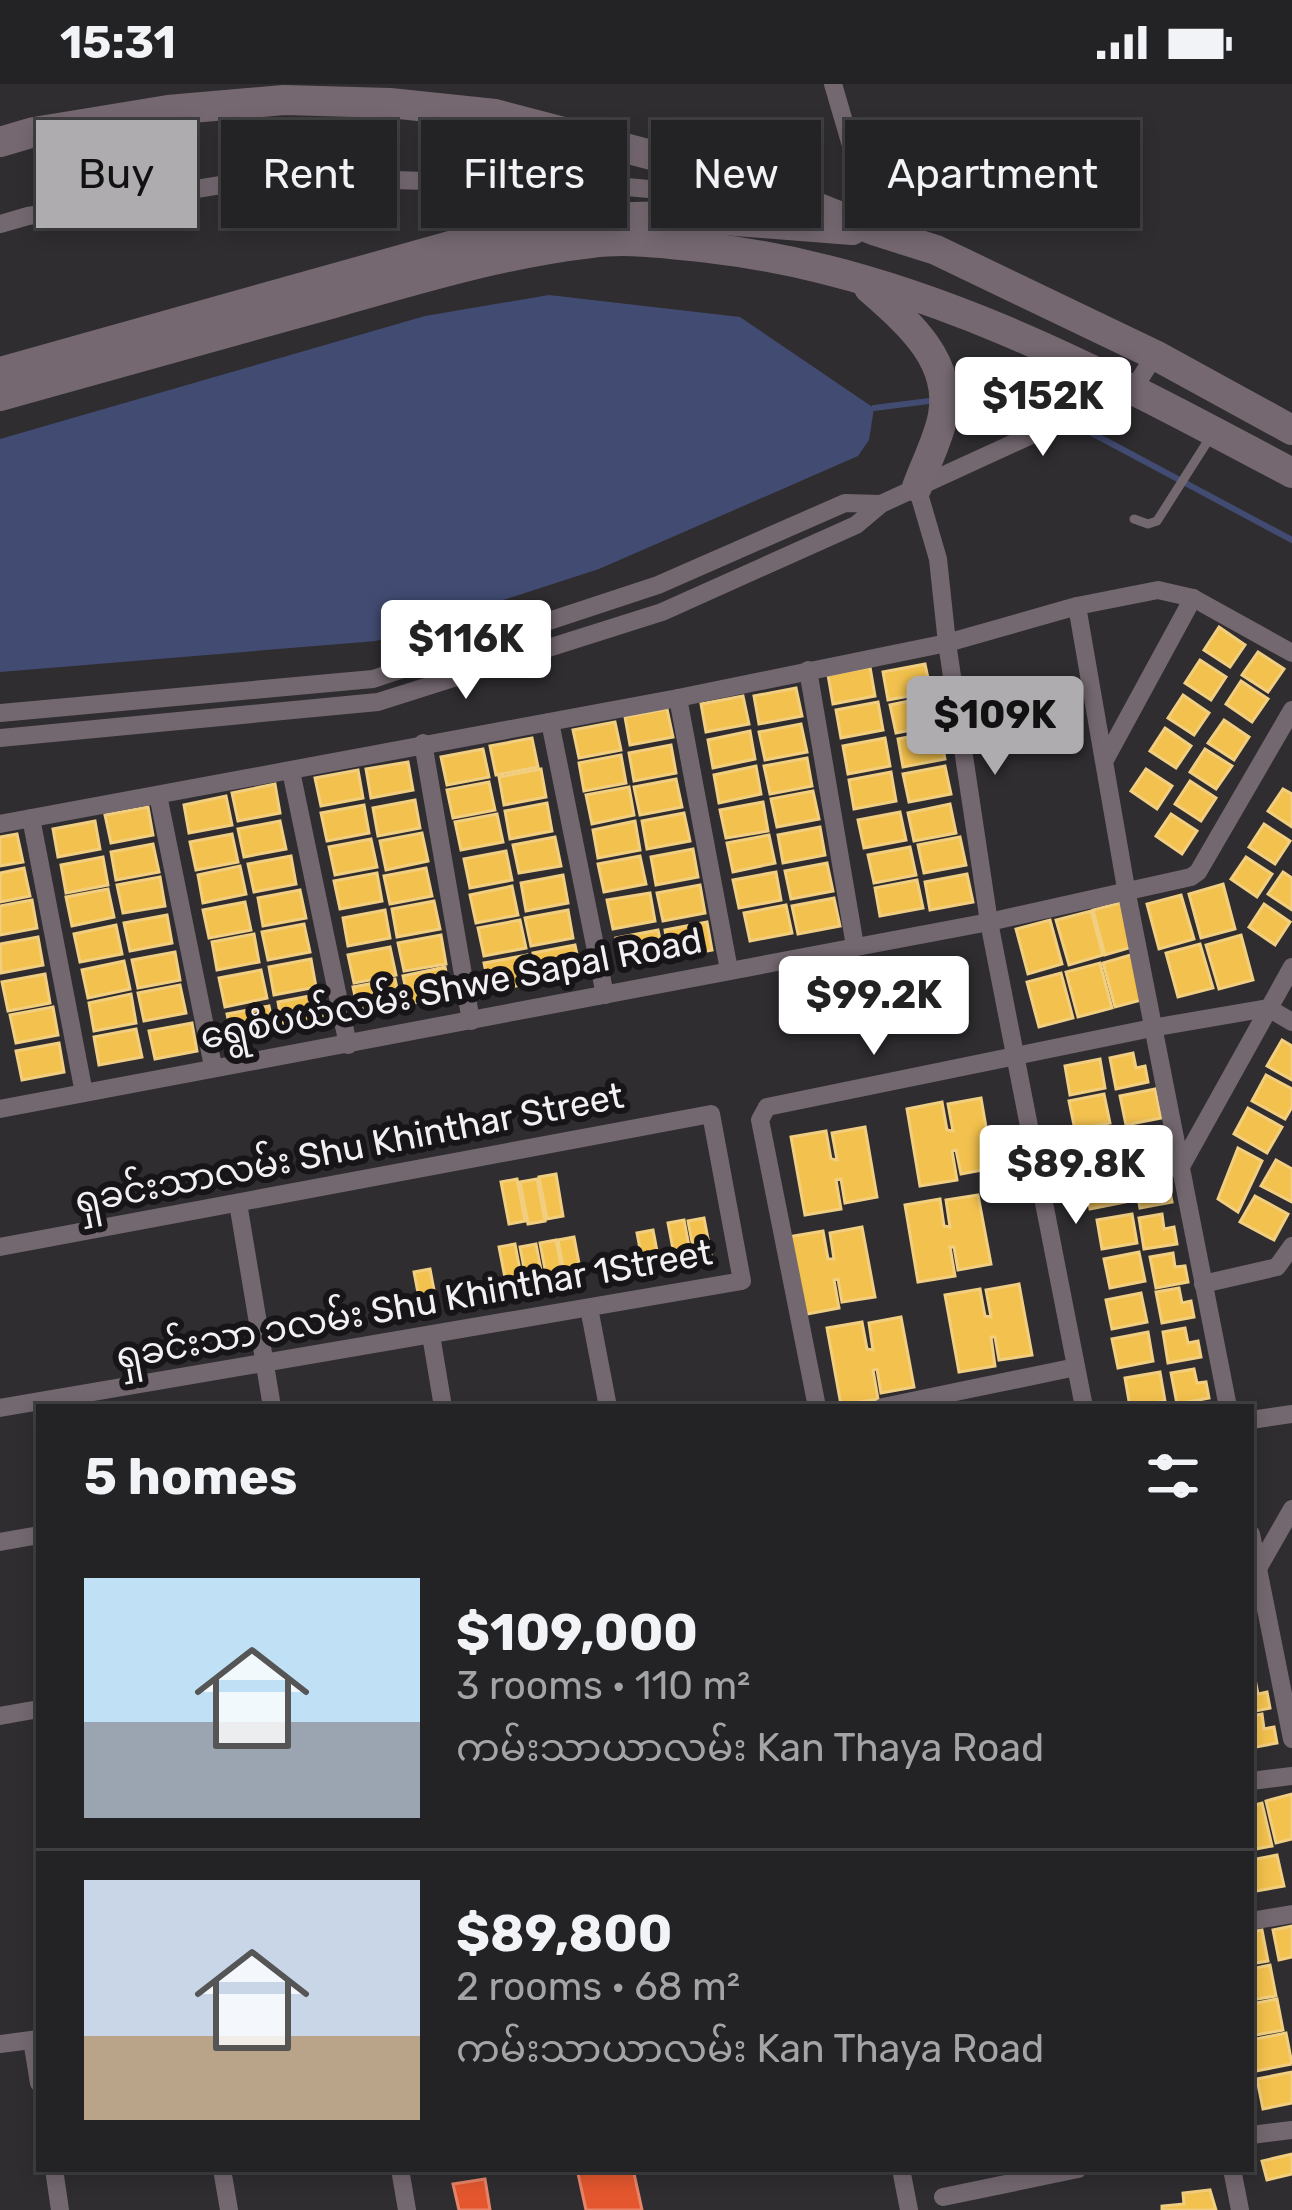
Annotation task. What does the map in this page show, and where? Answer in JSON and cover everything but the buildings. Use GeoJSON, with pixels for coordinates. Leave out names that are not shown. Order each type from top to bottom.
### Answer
{"type":"FeatureCollection","features":[{"type":"Feature","properties":{"kind":"main road"},"geometry":{"type":"LineString","coordinates":[[0,142],[168,110],[284,100],[390,103],[495,114],[752,181],[936,250],[1155,355],[1292,430]]}},
{"type":"Feature","properties":{"kind":"main road"},"geometry":{"type":"LineString","coordinates":[[0,372],[493,235],[593,230],[671,216],[876,231]]}},
{"type":"Feature","properties":{"kind":"main road"},"geometry":{"type":"LineString","coordinates":[[0,396],[593,230],[760,254],[856,276],[998,327],[1134,388],[1292,473]]}},
{"type":"Feature","properties":{"kind":"main road"},"geometry":{"type":"LineString","coordinates":[[856,276],[920,333],[944,387],[943,415],[917,487]]}},
{"type":"Feature","properties":{"kind":"street"},"geometry":{"type":"LineString","coordinates":[[0,224],[221,185],[523,181],[724,196],[876,231],[833,84]]}},
{"type":"Feature","properties":{"kind":"street"},"geometry":{"type":"LineString","coordinates":[[0,738],[377,702],[662,612],[856,525],[880,504],[1134,388],[1155,355]]}},
{"type":"Feature","properties":{"kind":"street"},"geometry":{"type":"LineString","coordinates":[[917,487],[938,560],[946,643],[989,922],[1083,1404]]}},
{"type":"Feature","properties":{"kind":"street"},"geometry":{"type":"LineString","coordinates":[[0,713],[373,679],[658,585],[845,503],[880,504]]}},
{"type":"Feature","properties":{"kind":"street"},"geometry":{"type":"LineString","coordinates":[[0,824],[677,698],[946,643],[1078,606],[1158,590],[1193,598],[1292,653]]}},
{"type":"Feature","properties":{"kind":"street"},"geometry":{"type":"LineString","coordinates":[[1106,758],[1193,598]]}},
{"type":"Feature","properties":{"kind":"street"},"geometry":{"type":"LineString","coordinates":[[1078,606],[1126,894],[1227,1404]]}},
{"type":"Feature","properties":{"kind":"street"},"geometry":{"type":"LineString","coordinates":[[808,670],[855,946]]}},
{"type":"Feature","properties":{"kind":"street"},"geometry":{"type":"LineString","coordinates":[[677,698],[729,970]]}},
{"type":"Feature","properties":{"kind":"street","name":"ရွေစံပယ်လမ်း Shwe Sapal Road"},"geometry":{"type":"LineString","coordinates":[[0,1109],[989,922],[1126,894],[1198,872],[1292,710]]}},
{"type":"Feature","properties":{"kind":"street"},"geometry":{"type":"LineString","coordinates":[[550,722],[605,995]]}},
{"type":"Feature","properties":{"kind":"street"},"geometry":{"type":"LineString","coordinates":[[423,743],[471,1021]]}},
{"type":"Feature","properties":{"kind":"street"},"geometry":{"type":"LineString","coordinates":[[291,770],[348,1045]]}},
{"type":"Feature","properties":{"kind":"street"},"geometry":{"type":"LineString","coordinates":[[158,794],[213,1066]]}},
{"type":"Feature","properties":{"kind":"street"},"geometry":{"type":"LineString","coordinates":[[31,818],[84,1093]]}},
{"type":"Feature","properties":{"kind":"street"},"geometry":{"type":"LineString","coordinates":[[1179,1170],[1292,967]]}},
{"type":"Feature","properties":{"kind":"street"},"geometry":{"type":"LineString","coordinates":[[817,1404],[760,1120],[767,1107],[1268,1008],[1292,1022]]}},
{"type":"Feature","properties":{"kind":"street","name":"ရှခင်းသာလမ်း Shu Khinthar Street"},"geometry":{"type":"LineString","coordinates":[[0,1247],[711,1114]]}},
{"type":"Feature","properties":{"kind":"street","name":"ရှခင်းသာ ၁လမ်း Shu Khinthar 1Street"},"geometry":{"type":"LineString","coordinates":[[46,1404],[91,1400],[265,1363],[742,1281],[711,1114]]}},
{"type":"Feature","properties":{"kind":"street"},"geometry":{"type":"LineString","coordinates":[[238,1203],[272,1404]]}},
{"type":"Feature","properties":{"kind":"street"},"geometry":{"type":"LineString","coordinates":[[1203,1285],[1277,1268],[1292,1246]]}},
{"type":"Feature","properties":{"kind":"street"},"geometry":{"type":"LineString","coordinates":[[589,1308],[607,1404]]}},
{"type":"Feature","properties":{"kind":"street"},"geometry":{"type":"LineString","coordinates":[[430,1335],[442,1404]]}},
{"type":"Feature","properties":{"kind":"street"},"geometry":{"type":"LineString","coordinates":[[897,1404],[1076,1367]]}},
{"type":"Feature","properties":{"kind":"street","name":"ရှခင်းသာ ၁လမ်း Shu Khinthar 1Street"},"geometry":{"type":"LineString","coordinates":[[0,1408],[36,1405]]}},
{"type":"Feature","properties":{"kind":"street"},"geometry":{"type":"LineString","coordinates":[[1254,1420],[1292,1414]]}},
{"type":"Feature","properties":{"kind":"street"},"geometry":{"type":"LineString","coordinates":[[1258,1570],[1292,1509]]}},
{"type":"Feature","properties":{"kind":"street"},"geometry":{"type":"LineString","coordinates":[[0,1542],[36,1536]]}},
{"type":"Feature","properties":{"kind":"street"},"geometry":{"type":"LineString","coordinates":[[1254,1549],[1283,1644],[1292,1738]]}},
{"type":"Feature","properties":{"kind":"street"},"geometry":{"type":"LineString","coordinates":[[0,1715],[36,1709]]}},
{"type":"Feature","properties":{"kind":"street"},"geometry":{"type":"LineString","coordinates":[[1254,1781],[1292,1776]]}},
{"type":"Feature","properties":{"kind":"street"},"geometry":{"type":"LineString","coordinates":[[1254,1920],[1292,1914]]}},
{"type":"Feature","properties":{"kind":"street"},"geometry":{"type":"LineString","coordinates":[[0,2044],[35,2039]]}},
{"type":"Feature","properties":{"kind":"street"},"geometry":{"type":"LineString","coordinates":[[1254,2135],[1292,2130]]}},
{"type":"Feature","properties":{"kind":"street"},"geometry":{"type":"LineString","coordinates":[[54,2172],[60,2210]]}},
{"type":"Feature","properties":{"kind":"street"},"geometry":{"type":"LineString","coordinates":[[223,2172],[229,2210]]}},
{"type":"Feature","properties":{"kind":"street"},"geometry":{"type":"LineString","coordinates":[[400,2172],[406,2210]]}},
{"type":"Feature","properties":{"kind":"street"},"geometry":{"type":"LineString","coordinates":[[902,2172],[909,2210]]}},
{"type":"Feature","properties":{"kind":"street"},"geometry":{"type":"LineString","coordinates":[[943,2197],[1064,2172]]}},
{"type":"Feature","properties":{"kind":"street"},"geometry":{"type":"LineString","coordinates":[[1233,2172],[1240,2210]]}},
{"type":"Feature","properties":{"kind":"lane"},"geometry":{"type":"LineString","coordinates":[[1134,519],[1148,524],[1157,521],[1214,431]]}},
{"type":"Feature","properties":{"kind":"water"},"geometry":{"type":"Polygon","coordinates":[[[549,295],[740,317],[874,408],[869,440],[858,456],[599,569],[376,641],[0,672],[0,439],[425,316],[549,295]]]}},
{"type":"Feature","properties":{"kind":"waterway"},"geometry":{"type":"LineString","coordinates":[[956,397],[1011,389],[1061,417]]}},
{"type":"Feature","properties":{"kind":"waterway"},"geometry":{"type":"LineString","coordinates":[[874,408],[937,400]]}},
{"type":"Feature","properties":{"kind":"waterway"},"geometry":{"type":"LineString","coordinates":[[1073,423],[1292,540]]}}]}
